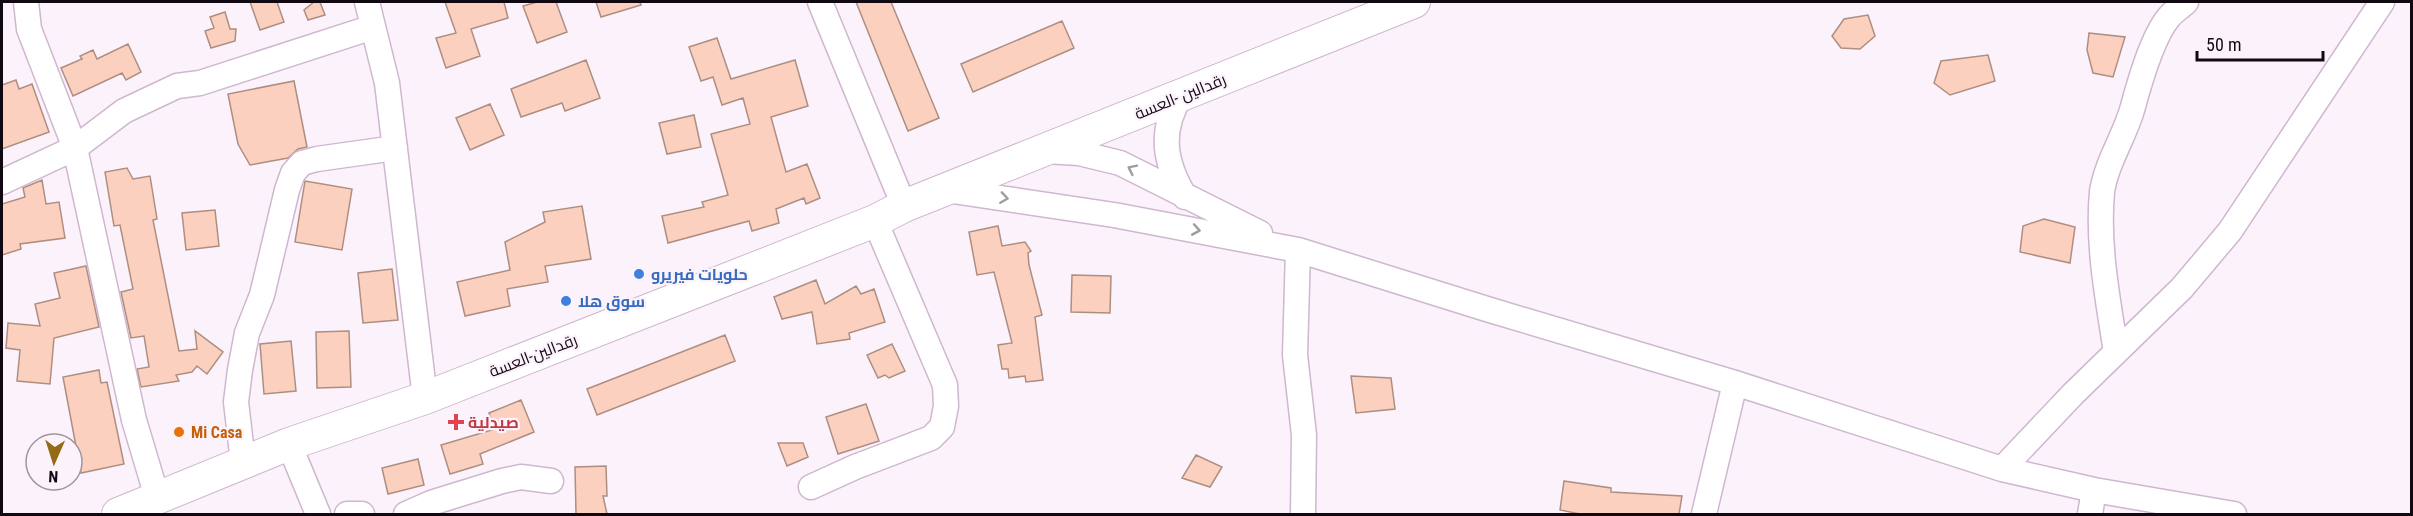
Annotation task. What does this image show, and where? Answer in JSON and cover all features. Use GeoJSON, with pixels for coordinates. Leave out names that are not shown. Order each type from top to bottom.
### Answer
{"type":"FeatureCollection","features":[{"type":"Feature","properties":{"kind":"main road","name":"رقدالين -العسة"},"geometry":{"type":"LineString","coordinates":[[946,190],[1414,2]]}},
{"type":"Feature","properties":{"kind":"main road","name":"رقدالين-العسة"},"geometry":{"type":"LineString","coordinates":[[118,514],[289,444],[425,398],[874,221],[904,206],[946,190]]}},
{"type":"Feature","properties":{"kind":"street"},"geometry":{"type":"LineString","coordinates":[[26,2],[29,29],[75,148],[134,420],[157,497]]}},
{"type":"Feature","properties":{"kind":"street"},"geometry":{"type":"LineString","coordinates":[[366,2],[387,83],[425,398]]}},
{"type":"Feature","properties":{"kind":"street"},"geometry":{"type":"LineString","coordinates":[[820,2],[904,206]]}},
{"type":"Feature","properties":{"kind":"street"},"geometry":{"type":"LineString","coordinates":[[2116,352],[2102,241],[2102,191],[2113,156],[2128,122],[2145,63],[2168,18],[2186,2]]}},
{"type":"Feature","properties":{"kind":"street"},"geometry":{"type":"LineString","coordinates":[[2002,469],[2182,288],[2230,231],[2382,2]]}},
{"type":"Feature","properties":{"kind":"street"},"geometry":{"type":"LineString","coordinates":[[2,182],[75,148],[124,111],[177,86],[200,83],[373,27]]}},
{"type":"Feature","properties":{"kind":"street"},"geometry":{"type":"LineString","coordinates":[[1181,95],[1172,111],[1167,142],[1173,176],[1185,197]]}},
{"type":"Feature","properties":{"kind":"street"},"geometry":{"type":"LineString","coordinates":[[243,462],[236,402],[240,370],[247,333],[262,295],[286,190],[293,173],[302,163],[317,159],[395,148]]}},
{"type":"Feature","properties":{"kind":"street"},"geometry":{"type":"LineString","coordinates":[[1042,151],[1079,153],[1119,163],[1298,250]]}},
{"type":"Feature","properties":{"kind":"street"},"geometry":{"type":"LineString","coordinates":[[946,190],[1114,215],[1298,250],[1735,383],[2002,469],[2094,490],[2234,514]]}},
{"type":"Feature","properties":{"kind":"street"},"geometry":{"type":"LineString","coordinates":[[811,488],[855,467],[931,438],[942,428],[946,406],[945,385],[874,221]]}},
{"type":"Feature","properties":{"kind":"street"},"geometry":{"type":"LineString","coordinates":[[1298,250],[1295,355],[1304,435],[1303,514]]}},
{"type":"Feature","properties":{"kind":"street"},"geometry":{"type":"LineString","coordinates":[[1704,514],[1735,383]]}},
{"type":"Feature","properties":{"kind":"street"},"geometry":{"type":"LineString","coordinates":[[289,444],[318,514]]}},
{"type":"Feature","properties":{"kind":"street"},"geometry":{"type":"LineString","coordinates":[[406,514],[431,503],[502,481],[521,477],[551,481]]}},
{"type":"Feature","properties":{"kind":"street"},"geometry":{"type":"LineString","coordinates":[[2090,514],[2094,490]]}},
{"type":"Feature","properties":{"kind":"street"},"geometry":{"type":"LineString","coordinates":[[347,514],[362,514]]}},
{"type":"Feature","properties":{"kind":"building"},"geometry":{"type":"Polygon","coordinates":[[[250,2],[277,2],[284,22],[260,30],[250,2]]]}},
{"type":"Feature","properties":{"kind":"building"},"geometry":{"type":"Polygon","coordinates":[[[314,2],[320,2],[325,15],[308,20],[304,10],[314,2]]]}},
{"type":"Feature","properties":{"kind":"building"},"geometry":{"type":"Polygon","coordinates":[[[445,2],[504,2],[508,18],[471,29],[480,56],[446,68],[436,38],[456,33],[445,2]]]}},
{"type":"Feature","properties":{"kind":"building"},"geometry":{"type":"Polygon","coordinates":[[[537,2],[556,2],[567,32],[537,43],[523,6],[537,2]]]}},
{"type":"Feature","properties":{"kind":"building"},"geometry":{"type":"Polygon","coordinates":[[[596,2],[640,2],[641,5],[601,17],[596,2]]]}},
{"type":"Feature","properties":{"kind":"building"},"geometry":{"type":"Polygon","coordinates":[[[856,2],[891,2],[939,118],[908,131],[856,2]]]}},
{"type":"Feature","properties":{"kind":"building"},"geometry":{"type":"Polygon","coordinates":[[[225,12],[230,29],[236,29],[235,41],[211,48],[205,31],[214,28],[210,17],[225,12]]]}},
{"type":"Feature","properties":{"kind":"building"},"geometry":{"type":"Polygon","coordinates":[[[1868,15],[1875,36],[1860,49],[1841,48],[1832,36],[1844,19],[1868,15]]]}},
{"type":"Feature","properties":{"kind":"building"},"geometry":{"type":"Polygon","coordinates":[[[1062,21],[1074,48],[973,92],[961,64],[1062,21]]]}},
{"type":"Feature","properties":{"kind":"building"},"geometry":{"type":"Polygon","coordinates":[[[2089,33],[2125,37],[2113,77],[2093,73],[2087,50],[2089,33]]]}},
{"type":"Feature","properties":{"kind":"building"},"geometry":{"type":"Polygon","coordinates":[[[717,38],[731,79],[795,60],[808,106],[771,117],[786,172],[807,164],[820,198],[806,204],[804,198],[776,209],[779,223],[752,231],[749,221],[668,243],[662,216],[704,207],[702,202],[728,195],[711,134],[750,124],[743,98],[722,105],[713,77],[701,81],[689,47],[717,38]]]}},
{"type":"Feature","properties":{"kind":"building"},"geometry":{"type":"Polygon","coordinates":[[[128,44],[141,72],[126,80],[122,73],[73,96],[61,68],[82,59],[80,56],[93,50],[97,59],[128,44]]]}},
{"type":"Feature","properties":{"kind":"building"},"geometry":{"type":"Polygon","coordinates":[[[1988,55],[1995,81],[1950,95],[1934,83],[1941,61],[1988,55]]]}},
{"type":"Feature","properties":{"kind":"building"},"geometry":{"type":"Polygon","coordinates":[[[586,60],[600,98],[565,111],[562,103],[521,117],[511,89],[586,60]]]}},
{"type":"Feature","properties":{"kind":"building"},"geometry":{"type":"Polygon","coordinates":[[[16,80],[19,89],[32,84],[49,132],[2,149],[2,85],[16,80]]]}},
{"type":"Feature","properties":{"kind":"building"},"geometry":{"type":"Polygon","coordinates":[[[294,81],[307,147],[298,149],[288,158],[250,165],[238,144],[228,94],[294,81]]]}},
{"type":"Feature","properties":{"kind":"building"},"geometry":{"type":"Polygon","coordinates":[[[490,104],[504,135],[470,150],[456,118],[490,104]]]}},
{"type":"Feature","properties":{"kind":"building"},"geometry":{"type":"Polygon","coordinates":[[[694,115],[701,147],[667,154],[659,123],[694,115]]]}},
{"type":"Feature","properties":{"kind":"building"},"geometry":{"type":"Polygon","coordinates":[[[127,168],[133,179],[150,176],[157,219],[153,220],[179,351],[197,349],[195,331],[223,352],[207,374],[197,366],[192,372],[176,375],[179,381],[141,387],[137,369],[149,367],[144,336],[131,338],[121,292],[133,289],[120,225],[114,226],[105,172],[127,168]]]}},
{"type":"Feature","properties":{"kind":"building"},"geometry":{"type":"Polygon","coordinates":[[[42,180],[46,204],[59,202],[65,238],[20,244],[21,249],[2,255],[2,204],[25,197],[23,188],[42,180]]]}},
{"type":"Feature","properties":{"kind":"building"},"geometry":{"type":"Polygon","coordinates":[[[305,181],[352,189],[342,250],[295,242],[305,181]]]}},
{"type":"Feature","properties":{"kind":"building"},"geometry":{"type":"Polygon","coordinates":[[[582,206],[591,259],[545,266],[548,282],[507,289],[510,306],[465,316],[457,282],[510,270],[505,242],[545,222],[543,212],[582,206]]]}},
{"type":"Feature","properties":{"kind":"building"},"geometry":{"type":"Polygon","coordinates":[[[215,210],[219,246],[186,250],[182,213],[215,210]]]}},
{"type":"Feature","properties":{"kind":"building"},"geometry":{"type":"Polygon","coordinates":[[[2044,219],[2075,227],[2070,263],[2020,252],[2023,226],[2044,219]]]}},
{"type":"Feature","properties":{"kind":"building"},"geometry":{"type":"Polygon","coordinates":[[[998,226],[1002,246],[1025,242],[1031,251],[1028,253],[1029,265],[1042,315],[1035,317],[1043,380],[1026,382],[1025,376],[1009,378],[1008,369],[1002,369],[998,345],[1012,343],[994,272],[977,275],[969,232],[998,226]]]}},
{"type":"Feature","properties":{"kind":"building"},"geometry":{"type":"Polygon","coordinates":[[[86,266],[99,327],[54,338],[50,384],[17,381],[20,350],[6,348],[8,323],[40,326],[35,304],[60,298],[54,273],[86,266]]]}},
{"type":"Feature","properties":{"kind":"building"},"geometry":{"type":"Polygon","coordinates":[[[392,269],[398,320],[363,323],[358,273],[392,269]]]}},
{"type":"Feature","properties":{"kind":"building"},"geometry":{"type":"Polygon","coordinates":[[[1072,275],[1111,276],[1110,313],[1071,312],[1072,275]]]}},
{"type":"Feature","properties":{"kind":"building"},"geometry":{"type":"Polygon","coordinates":[[[816,280],[825,304],[856,286],[861,294],[874,289],[885,322],[849,333],[850,339],[817,344],[812,312],[782,319],[774,297],[816,280]]]}},
{"type":"Feature","properties":{"kind":"building"},"geometry":{"type":"Polygon","coordinates":[[[349,331],[351,387],[317,388],[316,332],[349,331]]]}},
{"type":"Feature","properties":{"kind":"building"},"geometry":{"type":"Polygon","coordinates":[[[725,335],[735,361],[597,415],[587,389],[725,335]]]}},
{"type":"Feature","properties":{"kind":"building"},"geometry":{"type":"Polygon","coordinates":[[[291,341],[296,391],[264,394],[260,344],[291,341]]]}},
{"type":"Feature","properties":{"kind":"building"},"geometry":{"type":"Polygon","coordinates":[[[892,344],[905,371],[889,378],[885,375],[878,378],[867,355],[892,344]]]}},
{"type":"Feature","properties":{"kind":"building"},"geometry":{"type":"Polygon","coordinates":[[[99,370],[101,383],[107,382],[124,464],[84,472],[84,432],[73,432],[63,377],[99,370]]]}},
{"type":"Feature","properties":{"kind":"building"},"geometry":{"type":"Polygon","coordinates":[[[1351,376],[1391,378],[1395,409],[1356,413],[1351,376]]]}},
{"type":"Feature","properties":{"kind":"building"},"geometry":{"type":"Polygon","coordinates":[[[521,400],[534,432],[480,454],[483,464],[450,474],[441,445],[495,429],[489,413],[521,400]]]}},
{"type":"Feature","properties":{"kind":"building"},"geometry":{"type":"Polygon","coordinates":[[[866,404],[879,441],[838,454],[826,417],[866,404]]]}},
{"type":"Feature","properties":{"kind":"building"},"geometry":{"type":"Polygon","coordinates":[[[778,443],[803,443],[808,457],[787,466],[778,443]]]}},
{"type":"Feature","properties":{"kind":"building"},"geometry":{"type":"Polygon","coordinates":[[[1196,455],[1222,467],[1210,487],[1182,478],[1196,455]]]}},
{"type":"Feature","properties":{"kind":"building"},"geometry":{"type":"Polygon","coordinates":[[[418,459],[424,485],[388,494],[382,468],[418,459]]]}},
{"type":"Feature","properties":{"kind":"building"},"geometry":{"type":"Polygon","coordinates":[[[606,466],[607,496],[603,496],[607,514],[576,514],[575,467],[606,466]]]}},
{"type":"Feature","properties":{"kind":"building"},"geometry":{"type":"Polygon","coordinates":[[[1564,481],[1611,488],[1611,492],[1682,496],[1679,514],[1580,514],[1560,510],[1564,481]]]}},
{"type":"Feature","properties":{"kind":"place","name":"حلويات فيريرو"},"geometry":{"type":"Point","coordinates":[639,274]}},
{"type":"Feature","properties":{"kind":"place","name":"سوق هلا"},"geometry":{"type":"Point","coordinates":[566,301]}},
{"type":"Feature","properties":{"kind":"place","name":"صيدلية"},"geometry":{"type":"Point","coordinates":[456,422]}},
{"type":"Feature","properties":{"kind":"place","name":"Mi Casa"},"geometry":{"type":"Point","coordinates":[179,432]}}]}
